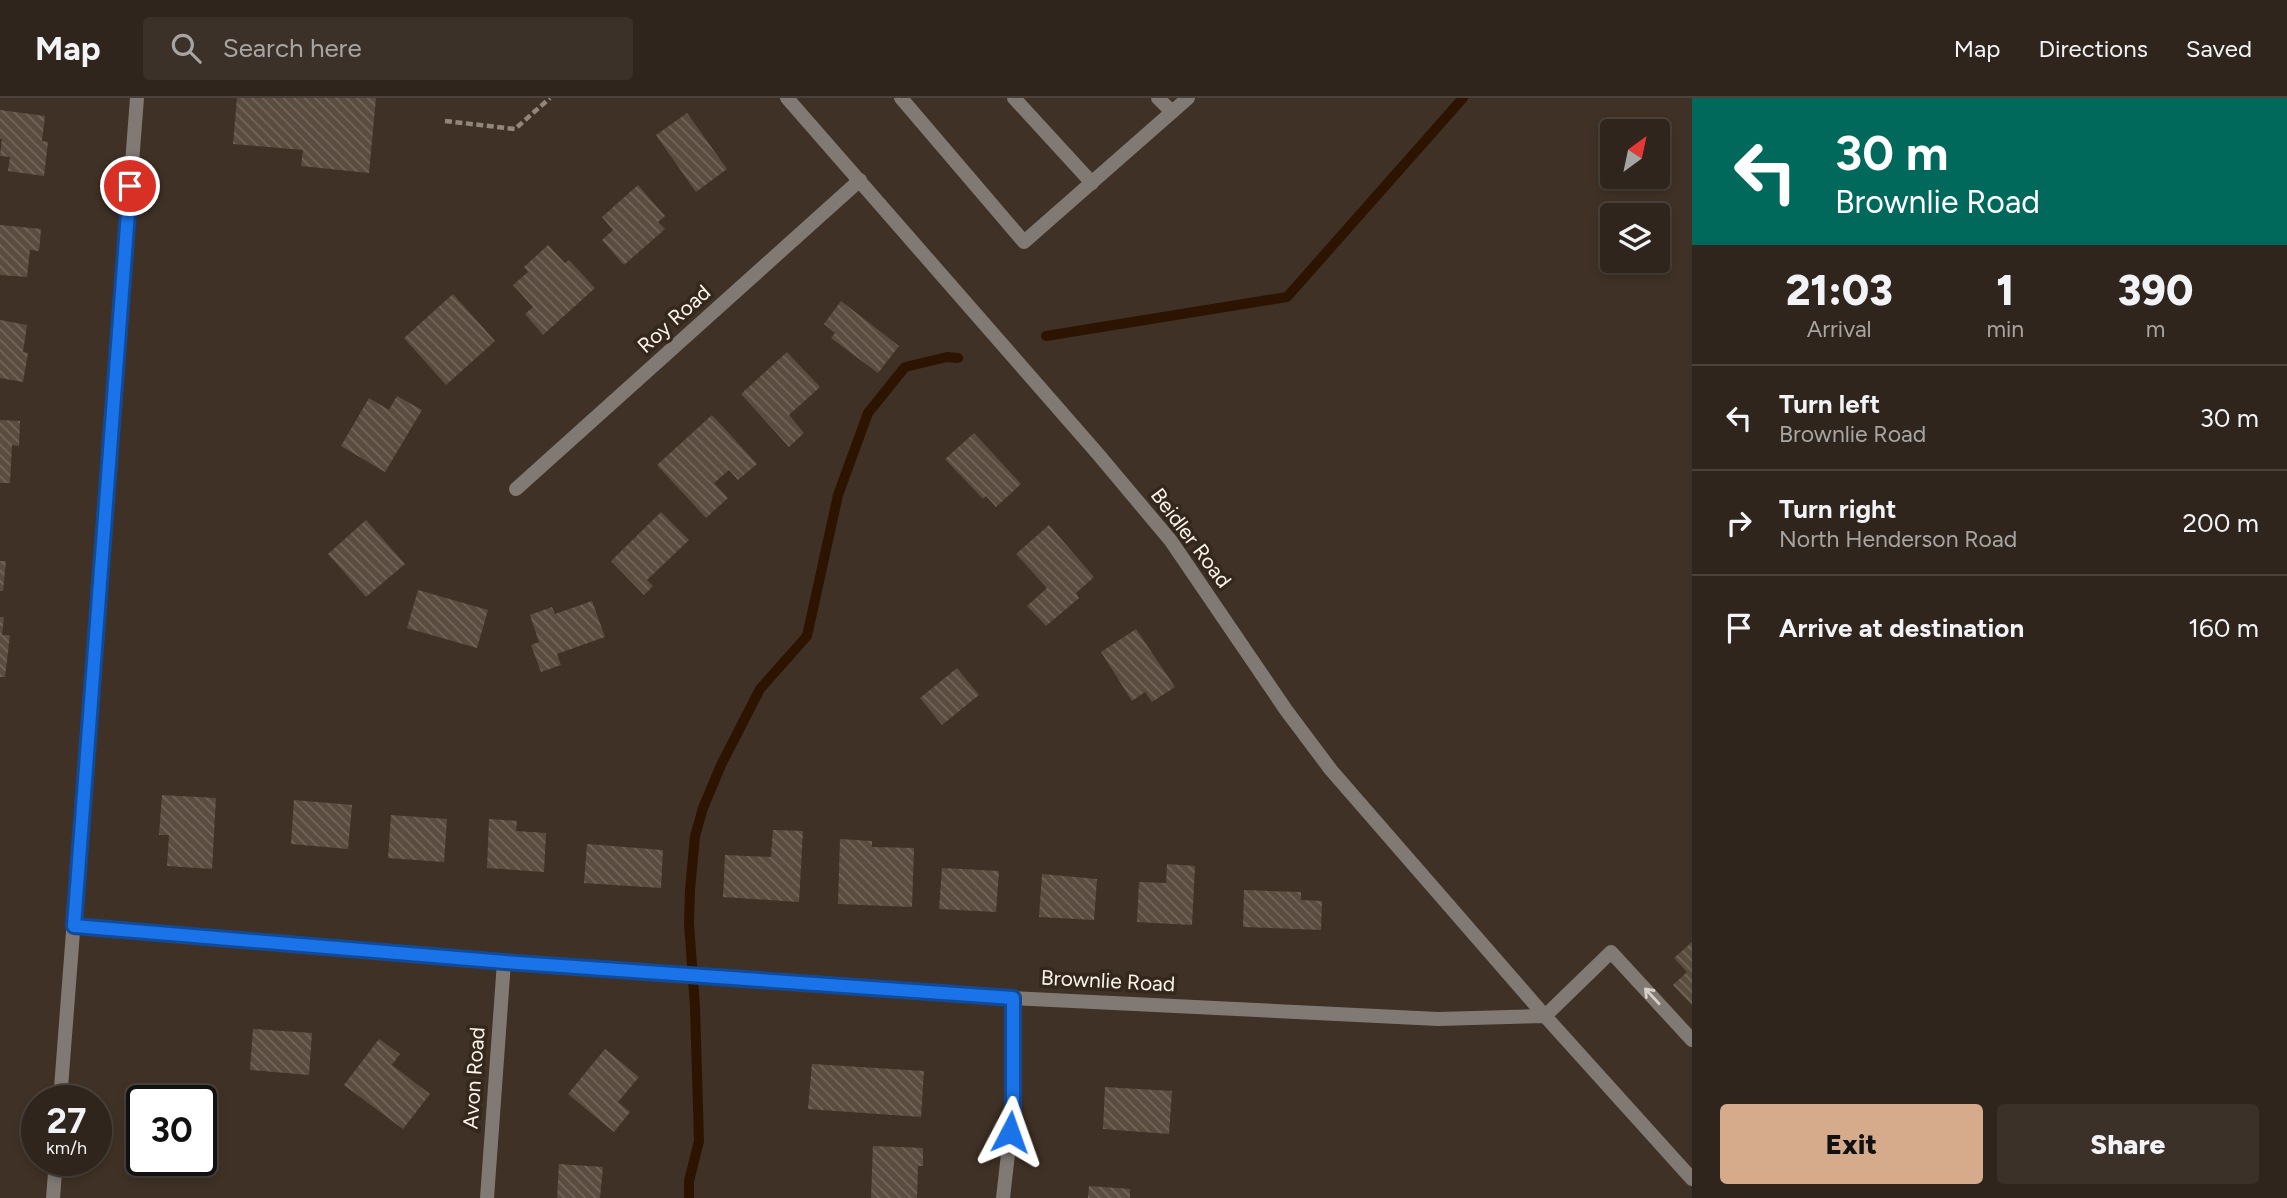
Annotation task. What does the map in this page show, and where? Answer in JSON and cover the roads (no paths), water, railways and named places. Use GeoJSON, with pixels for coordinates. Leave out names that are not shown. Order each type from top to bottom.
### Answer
{"type":"FeatureCollection","features":[{"type":"Feature","properties":{"kind":"street"},"geometry":{"type":"LineString","coordinates":[[61,1085],[137,98]]}},
{"type":"Feature","properties":{"kind":"street","name":"Beidler Road"},"geometry":{"type":"LineString","coordinates":[[787,98],[1171,541],[1331,770],[1545,1016]]}},
{"type":"Feature","properties":{"kind":"street"},"geometry":{"type":"LineString","coordinates":[[901,98],[1024,242],[1188,98]]}},
{"type":"Feature","properties":{"kind":"street"},"geometry":{"type":"LineString","coordinates":[[1014,98],[1092,183]]}},
{"type":"Feature","properties":{"kind":"street"},"geometry":{"type":"LineString","coordinates":[[1158,98],[1171,113]]}},
{"type":"Feature","properties":{"kind":"street","name":"Roy Road"},"geometry":{"type":"LineString","coordinates":[[516,489],[860,180]]}},
{"type":"Feature","properties":{"kind":"street","name":"Brownlie Road"},"geometry":{"type":"LineString","coordinates":[[74,926],[505,962],[1013,998],[1438,1019],[1545,1016]]}},
{"type":"Feature","properties":{"kind":"street"},"geometry":{"type":"LineString","coordinates":[[1692,1040],[1611,951],[1545,1016],[1692,1179]]}},
{"type":"Feature","properties":{"kind":"street","name":"Avon Road"},"geometry":{"type":"LineString","coordinates":[[487,1198],[505,962]]}},
{"type":"Feature","properties":{"kind":"street"},"geometry":{"type":"LineString","coordinates":[[1003,1198],[1013,1110],[1013,998]]}},
{"type":"Feature","properties":{"kind":"street"},"geometry":{"type":"LineString","coordinates":[[53,1198],[55,1176]]}},
{"type":"Feature","properties":{"kind":"waterway"},"geometry":{"type":"LineString","coordinates":[[1046,336],[1287,297],[1463,98]]}},
{"type":"Feature","properties":{"kind":"waterway"},"geometry":{"type":"LineString","coordinates":[[689,1198],[689,1181],[699,1141],[695,1007],[689,923],[690,890],[695,836],[703,808],[721,765],[760,689],[807,636],[838,495],[868,413],[905,367],[947,357],[958,358]]}}]}
